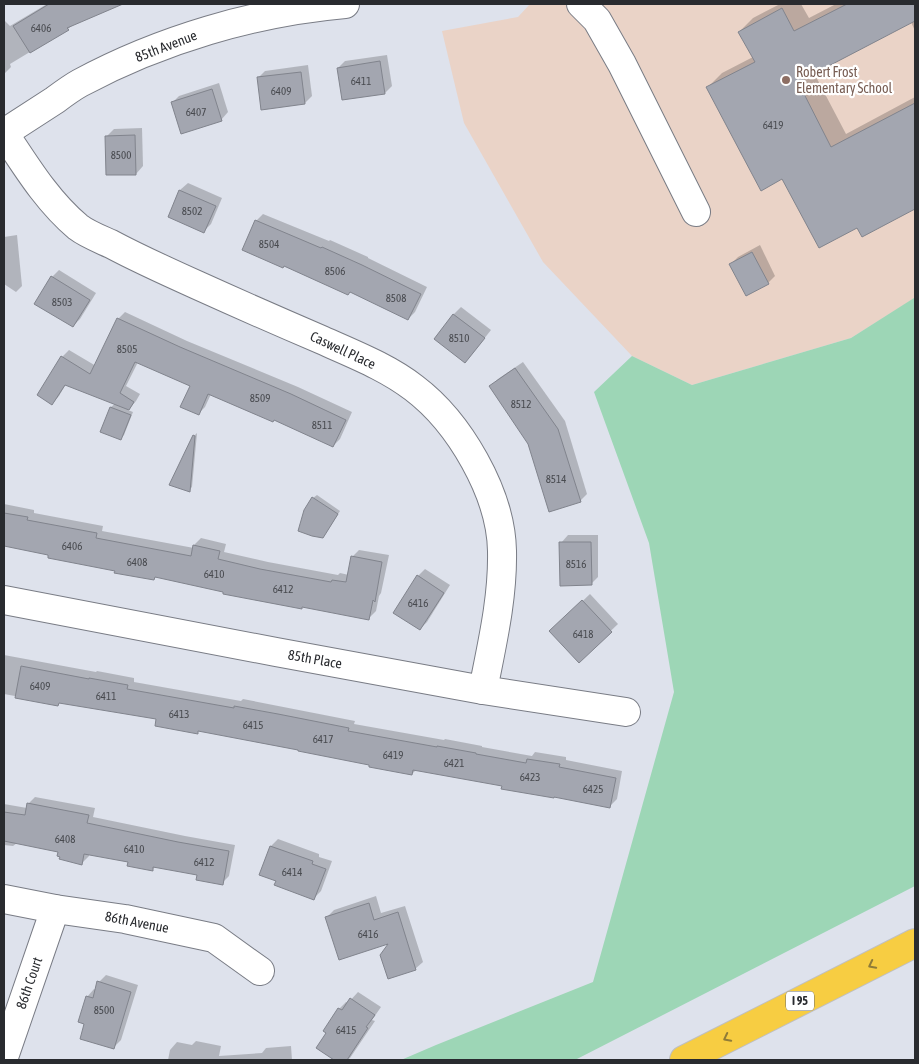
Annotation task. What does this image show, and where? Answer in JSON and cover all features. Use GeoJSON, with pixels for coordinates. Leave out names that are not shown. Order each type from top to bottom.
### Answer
{"type":"FeatureCollection","features":[{"type":"Feature","properties":{"kind":"highway","name":"I 95"},"geometry":{"type":"LineString","coordinates":[[684,1060],[915,943]]}},
{"type":"Feature","properties":{"kind":"street","name":"85th Avenue"},"geometry":{"type":"LineString","coordinates":[[4,133],[79,84],[169,43],[226,25],[292,11],[345,4]]}},
{"type":"Feature","properties":{"kind":"street"},"geometry":{"type":"LineString","coordinates":[[581,4],[597,20],[622,64],[696,212]]}},
{"type":"Feature","properties":{"kind":"street","name":"Caswell Place"},"geometry":{"type":"LineString","coordinates":[[4,133],[33,178],[58,208],[80,228],[168,273],[387,370],[414,388],[437,408],[469,451],[484,477],[499,525],[502,550],[500,592],[483,690]]}},
{"type":"Feature","properties":{"kind":"street","name":"85th Place"},"geometry":{"type":"LineString","coordinates":[[4,600],[483,690],[626,712]]}},
{"type":"Feature","properties":{"kind":"street","name":"86th Avenue"},"geometry":{"type":"LineString","coordinates":[[4,899],[125,919],[214,938],[260,971]]}},
{"type":"Feature","properties":{"kind":"street","name":"86th Court"},"geometry":{"type":"LineString","coordinates":[[4,1057],[55,908]]}},
{"type":"Feature","properties":{"kind":"shaded area"},"geometry":{"type":"Polygon","coordinates":[[[530,4],[915,4],[915,298],[851,338],[692,385],[632,356],[543,262],[464,123],[442,31],[518,17],[530,4]]]}},
{"type":"Feature","properties":{"kind":"green space"},"geometry":{"type":"Polygon","coordinates":[[[914,298],[915,886],[575,1060],[401,1060],[593,982],[674,692],[649,543],[594,392],[632,356],[692,385],[851,338],[914,298]]]}},
{"type":"Feature","properties":{"kind":"building"},"geometry":{"type":"Polygon","coordinates":[[[49,4],[123,4],[67,28],[69,30],[30,53],[13,26],[49,4]]]}},
{"type":"Feature","properties":{"kind":"building"},"geometry":{"type":"Polygon","coordinates":[[[847,4],[915,4],[915,21],[798,82],[831,147],[915,103],[915,209],[862,237],[857,228],[819,248],[782,179],[761,191],[706,87],[755,62],[738,32],[782,8],[794,31],[847,4]]]}},
{"type":"Feature","properties":{"kind":"building"},"geometry":{"type":"Polygon","coordinates":[[[380,61],[385,94],[342,100],[337,68],[380,61]]]}},
{"type":"Feature","properties":{"kind":"building"},"geometry":{"type":"Polygon","coordinates":[[[301,72],[305,104],[261,110],[257,77],[301,72]]]}},
{"type":"Feature","properties":{"kind":"building"},"geometry":{"type":"Polygon","coordinates":[[[212,89],[222,121],[181,134],[171,102],[212,89]]]}},
{"type":"Feature","properties":{"kind":"building"},"geometry":{"type":"Polygon","coordinates":[[[135,135],[136,175],[106,175],[105,136],[135,135]]]}},
{"type":"Feature","properties":{"kind":"building"},"geometry":{"type":"Polygon","coordinates":[[[179,190],[216,206],[204,233],[168,217],[179,190]]]}},
{"type":"Feature","properties":{"kind":"building"},"geometry":{"type":"Polygon","coordinates":[[[255,220],[322,247],[421,294],[408,320],[350,292],[348,295],[284,266],[283,268],[242,250],[255,220]]]}},
{"type":"Feature","properties":{"kind":"building"},"geometry":{"type":"Polygon","coordinates":[[[752,252],[769,284],[746,296],[729,264],[752,252]]]}},
{"type":"Feature","properties":{"kind":"building"},"geometry":{"type":"Polygon","coordinates":[[[51,276],[90,300],[73,327],[34,304],[51,276]]]}},
{"type":"Feature","properties":{"kind":"building"},"geometry":{"type":"Polygon","coordinates":[[[453,314],[485,338],[465,363],[434,339],[453,314]]]}},
{"type":"Feature","properties":{"kind":"building"},"geometry":{"type":"Polygon","coordinates":[[[117,318],[346,420],[333,447],[274,420],[273,422],[208,394],[199,415],[180,407],[190,386],[135,362],[120,393],[134,402],[129,410],[65,385],[52,405],[37,395],[61,356],[90,374],[117,318]]]}},
{"type":"Feature","properties":{"kind":"building"},"geometry":{"type":"Polygon","coordinates":[[[515,368],[558,429],[581,502],[549,512],[528,444],[489,386],[515,368]]]}},
{"type":"Feature","properties":{"kind":"building"},"geometry":{"type":"Polygon","coordinates":[[[110,407],[131,415],[121,440],[100,432],[110,407]]]}},
{"type":"Feature","properties":{"kind":"building"},"geometry":{"type":"Polygon","coordinates":[[[193,435],[195,436],[190,492],[169,485],[193,435]]]}},
{"type":"Feature","properties":{"kind":"building"},"geometry":{"type":"Polygon","coordinates":[[[312,497],[338,514],[323,538],[298,531],[304,510],[312,497]]]}},
{"type":"Feature","properties":{"kind":"building"},"geometry":{"type":"Polygon","coordinates":[[[4,513],[28,517],[27,520],[97,533],[96,538],[191,556],[193,545],[220,551],[218,559],[331,582],[332,580],[346,582],[351,556],[382,562],[375,602],[373,600],[369,620],[223,594],[223,592],[155,577],[154,580],[114,573],[115,571],[48,558],[48,555],[4,546],[4,513]]]}},
{"type":"Feature","properties":{"kind":"building"},"geometry":{"type":"Polygon","coordinates":[[[559,542],[591,542],[592,585],[560,586],[559,542]]]}},
{"type":"Feature","properties":{"kind":"building"},"geometry":{"type":"Polygon","coordinates":[[[417,575],[444,593],[420,630],[393,613],[417,575]]]}},
{"type":"Feature","properties":{"kind":"building"},"geometry":{"type":"Polygon","coordinates":[[[582,600],[612,632],[579,663],[549,631],[582,600]]]}},
{"type":"Feature","properties":{"kind":"building"},"geometry":{"type":"Polygon","coordinates":[[[21,666],[128,685],[127,689],[234,708],[234,706],[349,728],[348,731],[526,763],[527,759],[560,764],[559,767],[616,778],[610,808],[501,789],[502,786],[413,770],[412,775],[369,767],[369,765],[298,750],[198,731],[198,734],[155,726],[156,719],[59,703],[58,706],[15,698],[21,666]]]}},
{"type":"Feature","properties":{"kind":"building"},"geometry":{"type":"Polygon","coordinates":[[[27,803],[89,815],[87,823],[229,851],[223,885],[196,880],[197,875],[153,867],[153,871],[127,866],[128,862],[84,854],[82,865],[59,859],[60,857],[57,856],[58,852],[4,841],[4,812],[25,815],[27,803]]]}},
{"type":"Feature","properties":{"kind":"building"},"geometry":{"type":"Polygon","coordinates":[[[270,846],[313,861],[312,864],[326,869],[314,900],[274,885],[276,881],[259,875],[270,846]]]}},
{"type":"Feature","properties":{"kind":"building"},"geometry":{"type":"Polygon","coordinates":[[[369,903],[374,920],[398,912],[416,970],[388,979],[380,955],[388,944],[339,960],[325,917],[369,903]]]}},
{"type":"Feature","properties":{"kind":"building"},"geometry":{"type":"Polygon","coordinates":[[[97,981],[131,992],[114,1049],[80,1039],[84,1024],[78,1022],[86,996],[93,998],[97,981]]]}},
{"type":"Feature","properties":{"kind":"building"},"geometry":{"type":"Polygon","coordinates":[[[350,998],[375,1015],[347,1060],[334,1060],[316,1048],[326,1033],[323,1031],[338,1008],[342,1010],[350,998]]]}},
{"type":"Feature","properties":{"kind":"place","name":"Robert Frost Elementary School"},"geometry":{"type":"Point","coordinates":[786,80]}}]}
